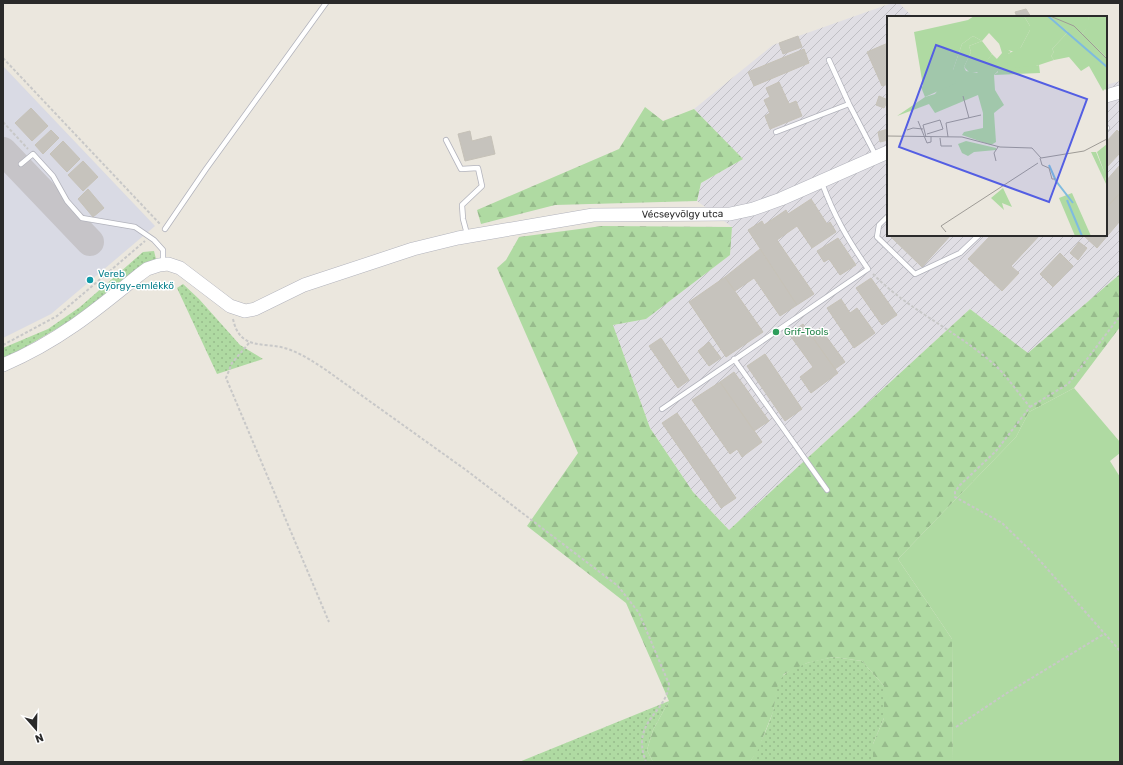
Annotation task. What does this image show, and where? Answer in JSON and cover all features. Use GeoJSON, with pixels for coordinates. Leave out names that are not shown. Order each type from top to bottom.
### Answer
{"type":"FeatureCollection","features":[{"type":"Feature","properties":{"kind":"main road"},"geometry":{"type":"LineString","coordinates":[[1107,96],[1120,92]]}},
{"type":"Feature","properties":{"kind":"main road","name":"Vécseyvölgy utca"},"geometry":{"type":"LineString","coordinates":[[230,306],[245,311],[255,309],[310,283],[435,243],[467,236],[593,215],[730,214],[753,209],[781,199],[882,154]]}},
{"type":"Feature","properties":{"kind":"main road"},"geometry":{"type":"LineString","coordinates":[[3,365],[40,347],[83,321],[147,269],[164,264],[180,268],[230,306]]}},
{"type":"Feature","properties":{"kind":"lane"},"geometry":{"type":"LineString","coordinates":[[165,229],[206,169],[326,3]]}},
{"type":"Feature","properties":{"kind":"lane"},"geometry":{"type":"LineString","coordinates":[[829,60],[849,104],[882,154]]}},
{"type":"Feature","properties":{"kind":"lane"},"geometry":{"type":"LineString","coordinates":[[776,132],[849,104]]}},
{"type":"Feature","properties":{"kind":"lane"},"geometry":{"type":"LineString","coordinates":[[446,140],[461,169],[478,168],[482,186],[462,205],[463,219],[467,236]]}},
{"type":"Feature","properties":{"kind":"lane"},"geometry":{"type":"LineString","coordinates":[[21,164],[33,154],[54,176],[67,201],[82,218],[135,227],[151,238],[163,250],[164,264]]}},
{"type":"Feature","properties":{"kind":"lane"},"geometry":{"type":"LineString","coordinates":[[662,409],[868,269],[842,230],[830,205],[822,181]]}},
{"type":"Feature","properties":{"kind":"lane"},"geometry":{"type":"LineString","coordinates":[[887,217],[879,225],[877,237],[915,274],[960,254],[978,236]]}},
{"type":"Feature","properties":{"kind":"lane"},"geometry":{"type":"LineString","coordinates":[[734,359],[827,490]]}},
{"type":"Feature","properties":{"kind":"path"},"geometry":{"type":"LineString","coordinates":[[3,58],[165,229]]}},
{"type":"Feature","properties":{"kind":"path"},"geometry":{"type":"LineString","coordinates":[[3,122],[33,154]]}},
{"type":"Feature","properties":{"kind":"path"},"geometry":{"type":"LineString","coordinates":[[3,345],[57,316],[143,242],[151,238]]}},
{"type":"Feature","properties":{"kind":"path"},"geometry":{"type":"LineString","coordinates":[[868,269],[889,290],[928,315],[998,368],[1030,407]]}},
{"type":"Feature","properties":{"kind":"path"},"geometry":{"type":"LineString","coordinates":[[230,306],[234,324],[238,333],[249,343],[287,349],[305,357],[326,370],[570,548],[622,590],[638,613],[665,673],[668,684],[668,690],[663,700],[644,729],[642,741],[646,762]]}},
{"type":"Feature","properties":{"kind":"path"},"geometry":{"type":"LineString","coordinates":[[1120,316],[1068,384],[1030,407],[996,451],[959,486],[955,492],[955,497],[1002,523],[1034,554],[1120,651]]}},
{"type":"Feature","properties":{"kind":"path"},"geometry":{"type":"LineString","coordinates":[[249,343],[232,364],[226,378],[329,622]]}},
{"type":"Feature","properties":{"kind":"path"},"geometry":{"type":"LineString","coordinates":[[956,727],[1007,693],[1104,634]]}},
{"type":"Feature","properties":{"kind":"shaded area"},"geometry":{"type":"Polygon","coordinates":[[[892,3],[899,3],[912,16],[887,16],[887,236],[1107,236],[1107,85],[1120,81],[1120,274],[1028,353],[970,309],[729,530],[693,492],[650,428],[613,325],[646,319],[730,255],[732,227],[697,201],[701,183],[743,159],[694,109],[773,45],[892,3]]]}},
{"type":"Feature","properties":{"kind":"shaded area"},"geometry":{"type":"Polygon","coordinates":[[[3,66],[155,226],[51,314],[3,338],[3,66]]]}},
{"type":"Feature","properties":{"kind":"green space"},"geometry":{"type":"Polygon","coordinates":[[[645,107],[663,121],[694,109],[743,159],[701,183],[697,201],[555,205],[481,224],[477,210],[619,149],[645,107]]]}},
{"type":"Feature","properties":{"kind":"green space"},"geometry":{"type":"Polygon","coordinates":[[[602,226],[732,227],[730,255],[646,319],[613,325],[650,428],[693,492],[729,530],[970,309],[1028,353],[1120,274],[1120,327],[1074,388],[1029,412],[1016,437],[898,559],[952,639],[953,762],[873,762],[873,744],[884,718],[884,686],[862,661],[834,657],[807,663],[784,674],[778,684],[773,712],[758,750],[750,762],[653,762],[647,750],[653,730],[669,701],[626,603],[527,526],[578,453],[497,268],[506,260],[519,237],[602,226]]]}},
{"type":"Feature","properties":{"kind":"green space"},"geometry":{"type":"Polygon","coordinates":[[[154,251],[156,259],[140,266],[92,308],[3,360],[3,348],[48,329],[80,307],[143,252],[154,251]]]}},
{"type":"Feature","properties":{"kind":"green space"},"geometry":{"type":"Polygon","coordinates":[[[183,284],[199,299],[240,345],[263,359],[217,374],[177,288],[183,284]]]}},
{"type":"Feature","properties":{"kind":"green space"},"geometry":{"type":"Polygon","coordinates":[[[1074,388],[1120,442],[1120,453],[1110,461],[1120,477],[1120,762],[953,762],[952,639],[898,559],[1016,437],[1029,412],[1074,388]]]}},
{"type":"Feature","properties":{"kind":"green space"},"geometry":{"type":"Polygon","coordinates":[[[834,657],[862,661],[884,686],[884,718],[873,744],[873,762],[750,762],[769,724],[773,711],[777,686],[781,677],[796,667],[834,657]]]}},
{"type":"Feature","properties":{"kind":"green space"},"geometry":{"type":"Polygon","coordinates":[[[669,701],[653,730],[647,750],[653,762],[519,762],[669,701]]]}},
{"type":"Feature","properties":{"kind":"building"},"geometry":{"type":"Polygon","coordinates":[[[1026,9],[1030,16],[1017,16],[1015,12],[1026,9]]]}},
{"type":"Feature","properties":{"kind":"building"},"geometry":{"type":"Polygon","coordinates":[[[798,36],[802,47],[783,54],[779,43],[798,36]]]}},
{"type":"Feature","properties":{"kind":"building"},"geometry":{"type":"Polygon","coordinates":[[[887,43],[887,84],[882,86],[867,52],[887,43]]]}},
{"type":"Feature","properties":{"kind":"building"},"geometry":{"type":"Polygon","coordinates":[[[804,49],[809,63],[754,86],[748,72],[804,49]]]}},
{"type":"Feature","properties":{"kind":"building"},"geometry":{"type":"Polygon","coordinates":[[[779,82],[789,104],[796,101],[802,116],[770,129],[765,116],[770,113],[764,100],[770,97],[766,88],[779,82]]]}},
{"type":"Feature","properties":{"kind":"building"},"geometry":{"type":"Polygon","coordinates":[[[879,96],[887,100],[884,108],[876,105],[879,96]]]}},
{"type":"Feature","properties":{"kind":"building"},"geometry":{"type":"Polygon","coordinates":[[[31,108],[48,126],[32,141],[15,123],[31,108]]]}},
{"type":"Feature","properties":{"kind":"building"},"geometry":{"type":"Polygon","coordinates":[[[887,129],[887,140],[880,142],[878,132],[887,129]]]}},
{"type":"Feature","properties":{"kind":"building"},"geometry":{"type":"Polygon","coordinates":[[[51,130],[59,138],[43,154],[35,145],[51,130]]]}},
{"type":"Feature","properties":{"kind":"building"},"geometry":{"type":"Polygon","coordinates":[[[1117,130],[1120,133],[1120,153],[1107,167],[1107,141],[1117,130]]]}},
{"type":"Feature","properties":{"kind":"building"},"geometry":{"type":"Polygon","coordinates":[[[470,131],[472,141],[491,136],[495,154],[465,161],[458,134],[470,131]]]}},
{"type":"Feature","properties":{"kind":"building"},"geometry":{"type":"Polygon","coordinates":[[[63,141],[80,159],[67,172],[50,154],[63,141]]]}},
{"type":"Feature","properties":{"kind":"building"},"geometry":{"type":"Polygon","coordinates":[[[83,161],[98,177],[83,191],[68,175],[83,161]]]}},
{"type":"Feature","properties":{"kind":"building"},"geometry":{"type":"Polygon","coordinates":[[[1120,165],[1120,193],[1107,207],[1107,180],[1120,165]]]}},
{"type":"Feature","properties":{"kind":"building"},"geometry":{"type":"Polygon","coordinates":[[[88,189],[104,208],[93,217],[78,199],[88,189]]]}},
{"type":"Feature","properties":{"kind":"building"},"geometry":{"type":"Polygon","coordinates":[[[1120,193],[1120,221],[1097,248],[1084,236],[1107,236],[1107,207],[1120,193]]]}},
{"type":"Feature","properties":{"kind":"building"},"geometry":{"type":"Polygon","coordinates":[[[811,199],[827,224],[830,222],[836,232],[812,248],[797,226],[777,240],[814,294],[797,305],[748,230],[762,221],[764,225],[786,210],[788,214],[811,199]]]}},
{"type":"Feature","properties":{"kind":"building"},"geometry":{"type":"Polygon","coordinates":[[[890,236],[950,236],[922,267],[890,236]]]}},
{"type":"Feature","properties":{"kind":"building"},"geometry":{"type":"Polygon","coordinates":[[[990,236],[1039,236],[1011,266],[1019,273],[1002,291],[968,259],[990,236]]]}},
{"type":"Feature","properties":{"kind":"building"},"geometry":{"type":"Polygon","coordinates":[[[838,238],[856,265],[840,275],[829,259],[824,262],[817,251],[838,238]]]}},
{"type":"Feature","properties":{"kind":"building"},"geometry":{"type":"Polygon","coordinates":[[[1079,242],[1087,248],[1078,260],[1070,253],[1079,242]]]}},
{"type":"Feature","properties":{"kind":"building"},"geometry":{"type":"Polygon","coordinates":[[[760,249],[797,305],[780,316],[754,278],[735,291],[725,277],[760,249]]]}},
{"type":"Feature","properties":{"kind":"building"},"geometry":{"type":"Polygon","coordinates":[[[1060,253],[1073,266],[1053,287],[1040,274],[1060,253]]]}},
{"type":"Feature","properties":{"kind":"building"},"geometry":{"type":"Polygon","coordinates":[[[725,277],[763,332],[726,357],[689,302],[725,277]]]}},
{"type":"Feature","properties":{"kind":"building"},"geometry":{"type":"Polygon","coordinates":[[[871,278],[897,315],[882,325],[856,288],[871,278]]]}},
{"type":"Feature","properties":{"kind":"building"},"geometry":{"type":"Polygon","coordinates":[[[841,299],[850,313],[857,308],[875,333],[854,348],[827,308],[841,299]]]}},
{"type":"Feature","properties":{"kind":"building"},"geometry":{"type":"Polygon","coordinates":[[[803,324],[838,373],[811,393],[800,377],[813,367],[789,334],[803,324]]]}},
{"type":"Feature","properties":{"kind":"building"},"geometry":{"type":"Polygon","coordinates":[[[820,328],[845,362],[835,369],[811,335],[820,328]]]}},
{"type":"Feature","properties":{"kind":"building"},"geometry":{"type":"Polygon","coordinates":[[[661,338],[689,380],[678,388],[649,346],[661,338]]]}},
{"type":"Feature","properties":{"kind":"building"},"geometry":{"type":"Polygon","coordinates":[[[709,342],[721,358],[709,366],[698,351],[709,342]]]}},
{"type":"Feature","properties":{"kind":"building"},"geometry":{"type":"Polygon","coordinates":[[[765,354],[802,409],[785,421],[747,366],[765,354]]]}},
{"type":"Feature","properties":{"kind":"building"},"geometry":{"type":"Polygon","coordinates":[[[734,372],[769,421],[754,431],[720,382],[734,372]]]}},
{"type":"Feature","properties":{"kind":"building"},"geometry":{"type":"Polygon","coordinates":[[[720,382],[762,442],[742,457],[737,449],[730,454],[692,400],[720,382]]]}},
{"type":"Feature","properties":{"kind":"building"},"geometry":{"type":"Polygon","coordinates":[[[677,413],[736,498],[721,508],[662,423],[677,413]]]}},
{"type":"Feature","properties":{"kind":"taxiway"},"geometry":{"type":"LineString","coordinates":[[3,151],[90,242]]}},
{"type":"Feature","properties":{"kind":"place","name":"Vereb György-emlékkő"},"geometry":{"type":"Point","coordinates":[90,280]}},
{"type":"Feature","properties":{"kind":"place","name":"Grif-Tools"},"geometry":{"type":"Point","coordinates":[776,332]}}]}
